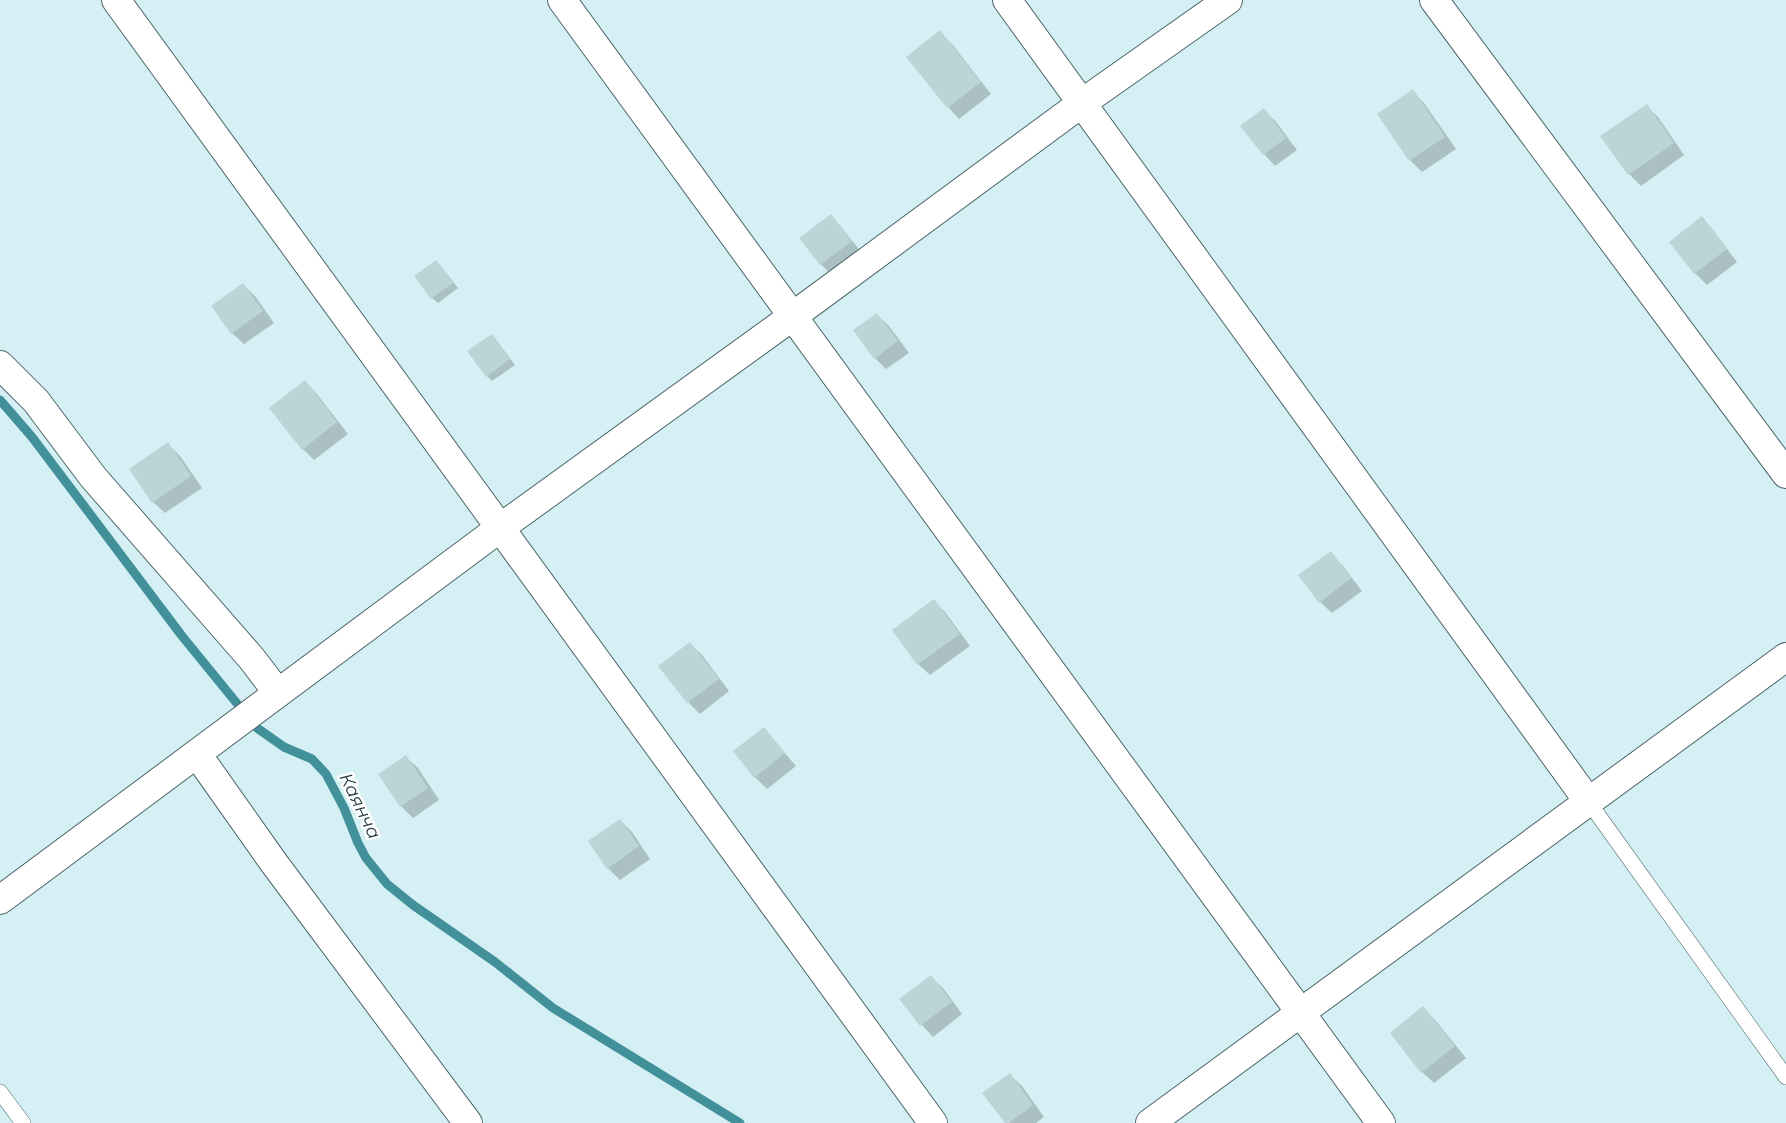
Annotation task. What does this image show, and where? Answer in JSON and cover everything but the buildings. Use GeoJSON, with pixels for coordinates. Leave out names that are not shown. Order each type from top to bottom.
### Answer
{"type":"FeatureCollection","features":[{"type":"Feature","properties":{"kind":"street"},"geometry":{"type":"LineString","coordinates":[[116,0],[933,1123]]}},
{"type":"Feature","properties":{"kind":"street"},"geometry":{"type":"LineString","coordinates":[[562,0],[1381,1123]]}},
{"type":"Feature","properties":{"kind":"street"},"geometry":{"type":"LineString","coordinates":[[1007,0],[1588,801]]}},
{"type":"Feature","properties":{"kind":"street"},"geometry":{"type":"LineString","coordinates":[[0,900],[500,528],[1082,103],[1228,0]]}},
{"type":"Feature","properties":{"kind":"street"},"geometry":{"type":"LineString","coordinates":[[1434,0],[1786,474]]}},
{"type":"Feature","properties":{"kind":"street"},"geometry":{"type":"LineString","coordinates":[[0,365],[36,401],[93,477],[252,659],[278,693]]}},
{"type":"Feature","properties":{"kind":"street"},"geometry":{"type":"LineString","coordinates":[[1150,1123],[1786,657]]}},
{"type":"Feature","properties":{"kind":"street"},"geometry":{"type":"LineString","coordinates":[[197,754],[274,863],[468,1123]]}},
{"type":"Feature","properties":{"kind":"lane"},"geometry":{"type":"LineString","coordinates":[[1588,801],[1786,1077]]}},
{"type":"Feature","properties":{"kind":"lane"},"geometry":{"type":"LineString","coordinates":[[0,1092],[22,1123]]}},
{"type":"Feature","properties":{"kind":"waterway","name":"Каянча"},"geometry":{"type":"LineString","coordinates":[[0,400],[32,437],[182,636],[257,728],[284,747],[312,759],[326,774],[366,858],[387,884],[413,905],[495,962],[553,1008],[740,1123]]}}]}
